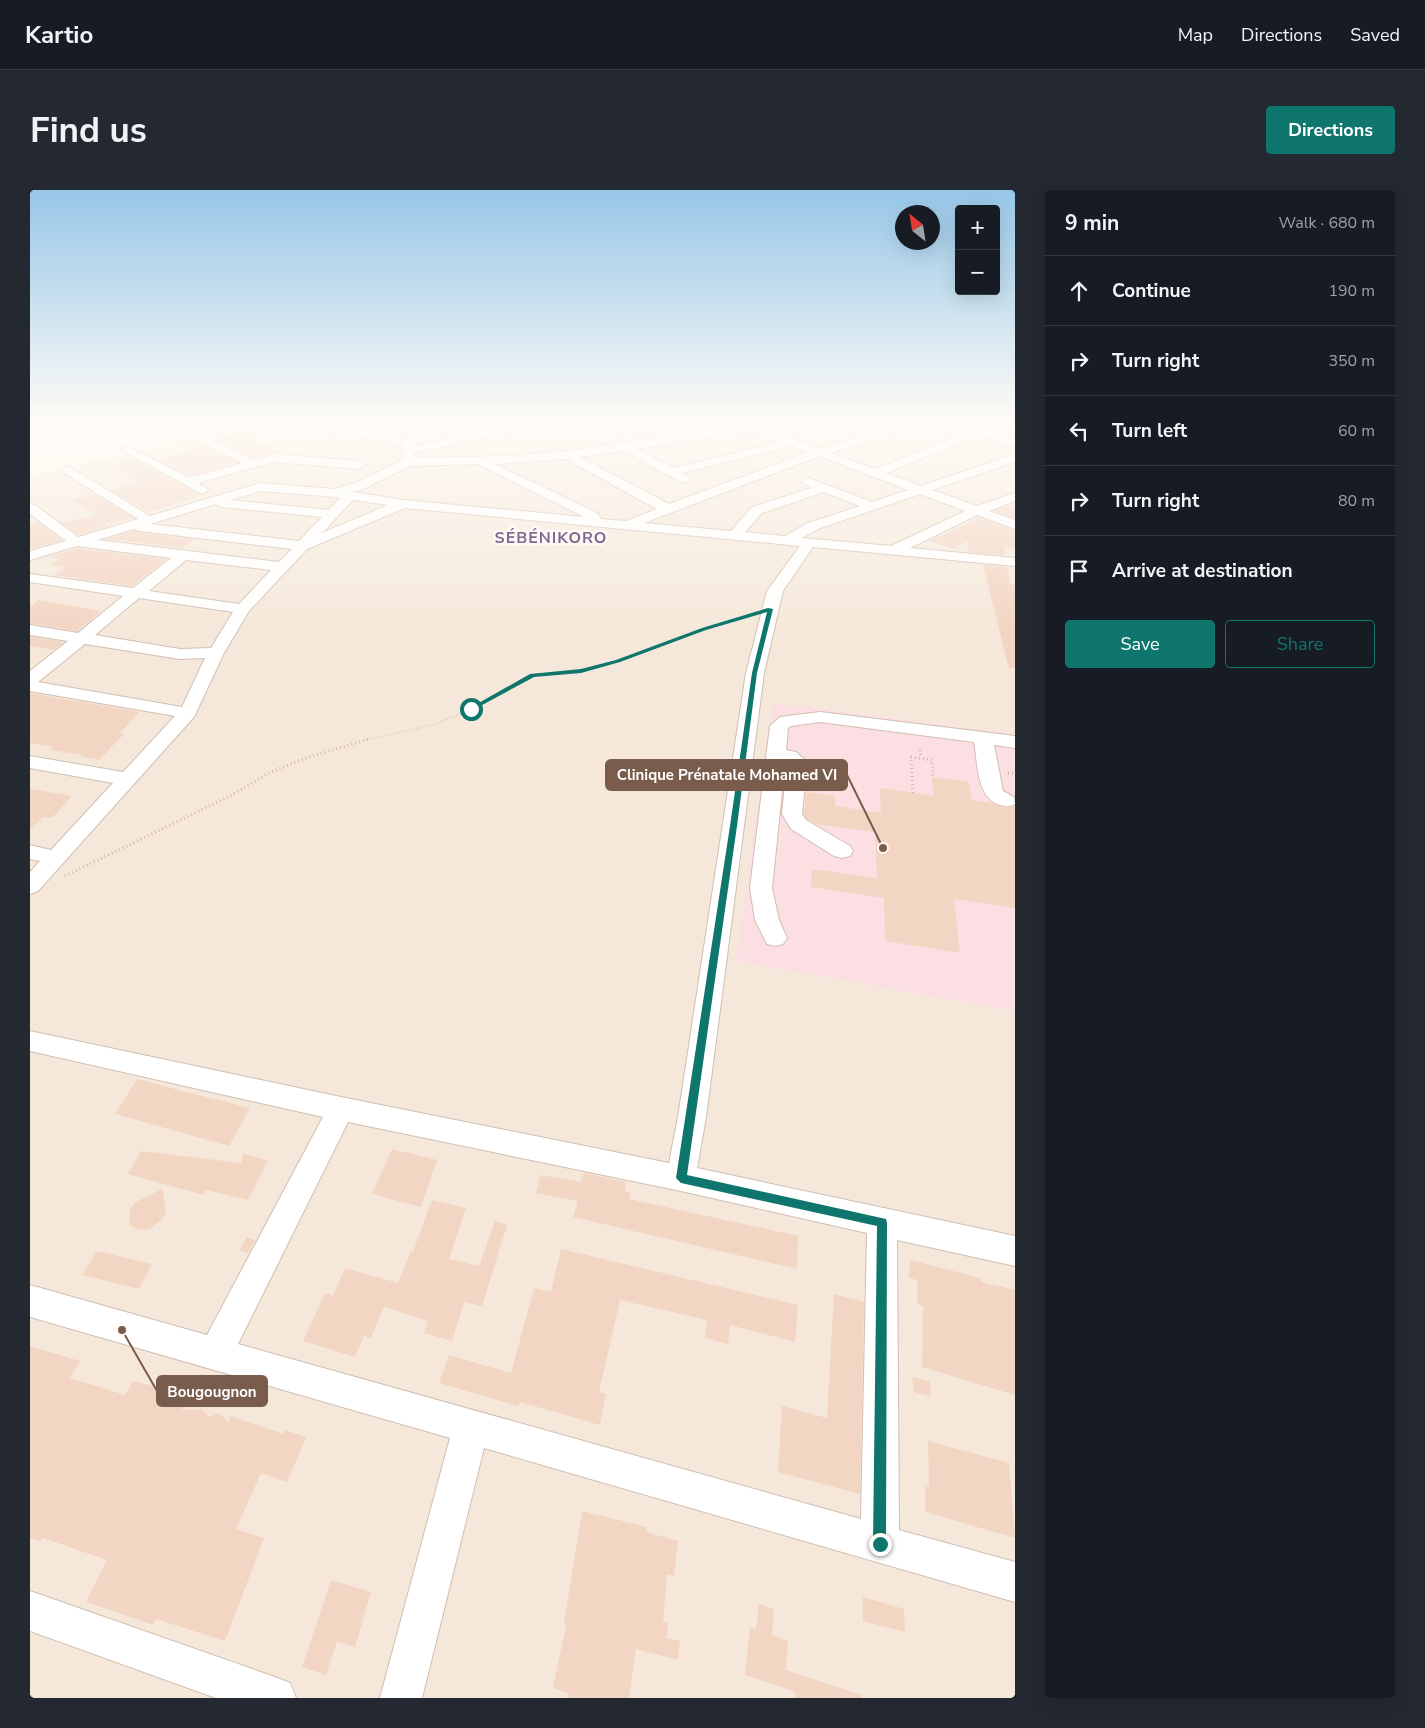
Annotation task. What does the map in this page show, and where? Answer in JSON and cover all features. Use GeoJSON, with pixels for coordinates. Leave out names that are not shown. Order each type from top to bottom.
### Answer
{"type":"FeatureCollection","features":[{"type":"Feature","properties":{"kind":"street"},"geometry":{"type":"LineString","coordinates":[[99,489],[148,520]]}},
{"type":"Feature","properties":{"kind":"street"},"geometry":{"type":"LineString","coordinates":[[199,489],[214,500],[332,514]]}},
{"type":"Feature","properties":{"kind":"street"},"geometry":{"type":"LineString","coordinates":[[30,556],[252,489]]}},
{"type":"Feature","properties":{"kind":"street"},"geometry":{"type":"LineString","coordinates":[[291,489],[407,499],[421,506],[1011,560]]}},
{"type":"Feature","properties":{"kind":"street"},"geometry":{"type":"LineString","coordinates":[[30,886],[59,868],[127,779],[188,713],[216,653],[243,609],[332,514],[341,489]]}},
{"type":"Feature","properties":{"kind":"street"},"geometry":{"type":"LineString","coordinates":[[338,493],[349,489]]}},
{"type":"Feature","properties":{"kind":"street"},"geometry":{"type":"LineString","coordinates":[[538,489],[607,523]]}},
{"type":"Feature","properties":{"kind":"street"},"geometry":{"type":"LineString","coordinates":[[632,489],[668,509]]}},
{"type":"Feature","properties":{"kind":"street"},"geometry":{"type":"LineString","coordinates":[[704,489],[711,493]]}},
{"type":"Feature","properties":{"kind":"street"},"geometry":{"type":"LineString","coordinates":[[626,525],[721,489]]}},
{"type":"Feature","properties":{"kind":"street"},"geometry":{"type":"LineString","coordinates":[[735,535],[757,510],[820,489]]}},
{"type":"Feature","properties":{"kind":"street"},"geometry":{"type":"LineString","coordinates":[[828,489],[872,506]]}},
{"type":"Feature","properties":{"kind":"street"},"geometry":{"type":"LineString","coordinates":[[788,540],[813,526],[920,490],[1015,525]]}},
{"type":"Feature","properties":{"kind":"street"},"geometry":{"type":"LineString","coordinates":[[894,550],[976,511],[1015,497]]}},
{"type":"Feature","properties":{"kind":"street"},"geometry":{"type":"LineString","coordinates":[[129,526],[302,546],[407,499]]}},
{"type":"Feature","properties":{"kind":"street"},"geometry":{"type":"LineString","coordinates":[[30,508],[76,542],[282,567]]}},
{"type":"Feature","properties":{"kind":"street"},"geometry":{"type":"LineString","coordinates":[[681,1178],[754,673],[775,591],[810,542]]}},
{"type":"Feature","properties":{"kind":"street"},"geometry":{"type":"LineString","coordinates":[[30,680],[182,556]]}},
{"type":"Feature","properties":{"kind":"street"},"geometry":{"type":"LineString","coordinates":[[30,578],[243,609]]}},
{"type":"Feature","properties":{"kind":"street"},"geometry":{"type":"LineString","coordinates":[[30,630],[180,654],[216,653]]}},
{"type":"Feature","properties":{"kind":"street"},"geometry":{"type":"LineString","coordinates":[[30,686],[188,713]]}},
{"type":"Feature","properties":{"kind":"street"},"geometry":{"type":"LineString","coordinates":[[775,938],[767,920],[760,888],[779,726],[786,721],[820,717],[1015,742]]}},
{"type":"Feature","properties":{"kind":"street"},"geometry":{"type":"LineString","coordinates":[[983,738],[993,792],[998,798],[1007,801]]}},
{"type":"Feature","properties":{"kind":"street"},"geometry":{"type":"LineString","coordinates":[[775,754],[789,756],[797,762],[792,814],[794,819],[798,824],[842,851]]}},
{"type":"Feature","properties":{"kind":"street"},"geometry":{"type":"LineString","coordinates":[[30,762],[127,779]]}},
{"type":"Feature","properties":{"kind":"street"},"geometry":{"type":"LineString","coordinates":[[30,852],[59,868]]}},
{"type":"Feature","properties":{"kind":"street"},"geometry":{"type":"LineString","coordinates":[[30,1042],[341,1109],[681,1178],[1015,1251]]}},
{"type":"Feature","properties":{"kind":"street"},"geometry":{"type":"LineString","coordinates":[[215,1354],[341,1109]]}},
{"type":"Feature","properties":{"kind":"street"},"geometry":{"type":"LineString","coordinates":[[880,1544],[882,1223]]}},
{"type":"Feature","properties":{"kind":"street"},"geometry":{"type":"LineString","coordinates":[[30,1301],[1015,1582]]}},
{"type":"Feature","properties":{"kind":"street"},"geometry":{"type":"LineString","coordinates":[[401,1698],[471,1426]]}},
{"type":"Feature","properties":{"kind":"street"},"geometry":{"type":"LineString","coordinates":[[30,1612],[274,1698]]}},
{"type":"Feature","properties":{"kind":"path"},"geometry":{"type":"LineString","coordinates":[[59,868],[214,804],[269,773],[303,759],[375,737],[433,725],[471,709],[532,675],[581,671],[618,661],[704,629],[770,609]]}},
{"type":"Feature","properties":{"kind":"path"},"geometry":{"type":"LineString","coordinates":[[920,750],[921,758]]}},
{"type":"Feature","properties":{"kind":"path"},"geometry":{"type":"LineString","coordinates":[[913,793],[911,757],[932,760],[933,777]]}},
{"type":"Feature","properties":{"kind":"shaded area"},"geometry":{"type":"Polygon","coordinates":[[[30,489],[1015,489],[1015,1698],[30,1698],[30,489]]]}},
{"type":"Feature","properties":{"kind":"shaded area"},"geometry":{"type":"Polygon","coordinates":[[[772,703],[1015,734],[1015,1011],[736,961],[772,703]]]}},
{"type":"Feature","properties":{"kind":"building"},"geometry":{"type":"Polygon","coordinates":[[[189,489],[201,496],[208,494],[148,512],[111,490],[189,489]]]}},
{"type":"Feature","properties":{"kind":"building"},"geometry":{"type":"Polygon","coordinates":[[[95,494],[132,517],[110,524],[107,522],[106,525],[110,525],[78,535],[62,523],[97,515],[73,500],[95,494]]]}},
{"type":"Feature","properties":{"kind":"building"},"geometry":{"type":"Polygon","coordinates":[[[1008,506],[1015,509],[1015,518],[995,511],[1008,506]]]}},
{"type":"Feature","properties":{"kind":"building"},"geometry":{"type":"Polygon","coordinates":[[[979,518],[1015,531],[1015,549],[1004,545],[1005,555],[969,552],[967,541],[954,549],[929,541],[979,518]]]}},
{"type":"Feature","properties":{"kind":"building"},"geometry":{"type":"Polygon","coordinates":[[[39,523],[62,540],[32,549],[30,547],[30,525],[39,523]]]}},
{"type":"Feature","properties":{"kind":"building"},"geometry":{"type":"Polygon","coordinates":[[[134,531],[194,539],[183,548],[106,539],[134,531]]]}},
{"type":"Feature","properties":{"kind":"building"},"geometry":{"type":"Polygon","coordinates":[[[77,548],[166,559],[132,586],[54,575],[66,567],[51,565],[61,558],[48,557],[77,548]]]}},
{"type":"Feature","properties":{"kind":"building"},"geometry":{"type":"Polygon","coordinates":[[[983,565],[1007,567],[1010,584],[1015,584],[1015,668],[1009,669],[983,565]]]}},
{"type":"Feature","properties":{"kind":"building"},"geometry":{"type":"Polygon","coordinates":[[[39,600],[101,611],[77,631],[30,623],[30,607],[39,600]]]}},
{"type":"Feature","properties":{"kind":"building"},"geometry":{"type":"Polygon","coordinates":[[[30,637],[63,642],[54,650],[30,646],[30,637]]]}},
{"type":"Feature","properties":{"kind":"building"},"geometry":{"type":"Polygon","coordinates":[[[30,693],[139,712],[120,733],[124,734],[99,760],[81,757],[84,755],[50,750],[53,747],[30,743],[30,693]]]}},
{"type":"Feature","properties":{"kind":"building"},"geometry":{"type":"Polygon","coordinates":[[[932,777],[969,782],[972,800],[991,803],[1004,808],[1015,806],[1015,908],[954,899],[960,953],[885,941],[884,898],[811,887],[812,869],[877,878],[875,832],[816,824],[807,819],[804,814],[806,792],[835,796],[835,806],[881,813],[880,788],[934,796],[932,777]]]}},
{"type":"Feature","properties":{"kind":"building"},"geometry":{"type":"Polygon","coordinates":[[[30,789],[72,796],[52,818],[43,817],[30,830],[30,789]]]}},
{"type":"Feature","properties":{"kind":"building"},"geometry":{"type":"Polygon","coordinates":[[[137,1079],[250,1108],[229,1146],[115,1114],[137,1079]]]}},
{"type":"Feature","properties":{"kind":"building"},"geometry":{"type":"Polygon","coordinates":[[[392,1149],[437,1160],[421,1207],[372,1194],[392,1149]]]}},
{"type":"Feature","properties":{"kind":"building"},"geometry":{"type":"Polygon","coordinates":[[[141,1151],[241,1163],[243,1154],[268,1160],[248,1200],[206,1190],[203,1195],[128,1174],[141,1151]]]}},
{"type":"Feature","properties":{"kind":"building"},"geometry":{"type":"Polygon","coordinates":[[[584,1173],[626,1182],[625,1191],[631,1193],[629,1199],[798,1236],[797,1269],[573,1217],[578,1201],[536,1193],[540,1175],[581,1182],[584,1173]]]}},
{"type":"Feature","properties":{"kind":"building"},"geometry":{"type":"Polygon","coordinates":[[[162,1189],[166,1210],[164,1217],[150,1229],[142,1230],[134,1228],[129,1224],[130,1209],[136,1202],[162,1189]]]}},
{"type":"Feature","properties":{"kind":"building"},"geometry":{"type":"Polygon","coordinates":[[[432,1200],[466,1208],[449,1259],[479,1266],[495,1221],[507,1225],[482,1306],[464,1302],[452,1341],[424,1333],[428,1321],[384,1307],[371,1338],[364,1336],[355,1357],[303,1341],[325,1293],[333,1296],[345,1268],[398,1283],[411,1251],[413,1252],[432,1200]]]}},
{"type":"Feature","properties":{"kind":"building"},"geometry":{"type":"Polygon","coordinates":[[[247,1237],[255,1240],[248,1253],[239,1251],[247,1237]]]}},
{"type":"Feature","properties":{"kind":"building"},"geometry":{"type":"Polygon","coordinates":[[[561,1249],[798,1305],[795,1342],[730,1325],[728,1344],[705,1338],[707,1320],[620,1300],[599,1392],[606,1394],[600,1425],[520,1402],[518,1406],[439,1383],[449,1355],[511,1373],[534,1288],[551,1292],[561,1249]]]}},
{"type":"Feature","properties":{"kind":"building"},"geometry":{"type":"Polygon","coordinates":[[[97,1251],[152,1264],[139,1289],[82,1275],[97,1251]]]}},
{"type":"Feature","properties":{"kind":"building"},"geometry":{"type":"Polygon","coordinates":[[[910,1260],[981,1278],[981,1282],[1015,1290],[1015,1395],[922,1367],[923,1306],[917,1304],[917,1280],[909,1278],[910,1260]]]}},
{"type":"Feature","properties":{"kind":"building"},"geometry":{"type":"Polygon","coordinates":[[[834,1294],[864,1302],[860,1494],[778,1472],[782,1406],[827,1418],[834,1294]]]}},
{"type":"Feature","properties":{"kind":"building"},"geometry":{"type":"Polygon","coordinates":[[[30,1346],[80,1361],[70,1378],[125,1395],[133,1381],[189,1394],[182,1410],[202,1409],[209,1417],[219,1413],[228,1422],[230,1416],[284,1434],[285,1430],[306,1437],[287,1482],[261,1473],[236,1529],[264,1538],[225,1641],[156,1619],[153,1625],[86,1602],[107,1560],[43,1538],[41,1541],[30,1538],[30,1346]]]}},
{"type":"Feature","properties":{"kind":"building"},"geometry":{"type":"Polygon","coordinates":[[[912,1377],[930,1381],[931,1396],[914,1392],[912,1377]]]}},
{"type":"Feature","properties":{"kind":"building"},"geometry":{"type":"Polygon","coordinates":[[[928,1441],[1009,1463],[1015,1538],[925,1512],[925,1484],[929,1486],[928,1441]]]}},
{"type":"Feature","properties":{"kind":"building"},"geometry":{"type":"Polygon","coordinates":[[[582,1511],[647,1527],[646,1532],[678,1541],[674,1576],[667,1574],[663,1621],[668,1623],[666,1638],[680,1641],[678,1660],[636,1649],[629,1698],[568,1698],[569,1694],[553,1688],[566,1625],[564,1624],[582,1511]]]}},
{"type":"Feature","properties":{"kind":"building"},"geometry":{"type":"Polygon","coordinates":[[[331,1580],[371,1592],[355,1647],[337,1641],[326,1675],[302,1667],[331,1580]]]}},
{"type":"Feature","properties":{"kind":"building"},"geometry":{"type":"Polygon","coordinates":[[[863,1597],[904,1609],[905,1632],[863,1621],[863,1597]]]}},
{"type":"Feature","properties":{"kind":"building"},"geometry":{"type":"Polygon","coordinates":[[[759,1604],[774,1609],[772,1635],[788,1641],[786,1670],[862,1695],[862,1698],[795,1698],[796,1692],[745,1675],[750,1627],[756,1629],[759,1604]]]}},
{"type":"Feature","properties":{"kind":"place","name":"Clinique Prénatale Mohamed VI"},"geometry":{"type":"Point","coordinates":[883,848]}},
{"type":"Feature","properties":{"kind":"place","name":"Bougougnon"},"geometry":{"type":"Point","coordinates":[122,1330]}},
{"type":"Feature","properties":{"kind":"district","name":"SÉBÉNIKORO"},"geometry":{"type":"Point","coordinates":[551,537]}},
{"type":"Feature","properties":{"kind":"route"},"geometry":{"type":"LineString","coordinates":[[471,709],[532,675],[581,671],[618,661],[704,629],[770,609],[754,673],[734,826],[692,1116],[681,1178],[882,1223],[880,1544]]}}]}
